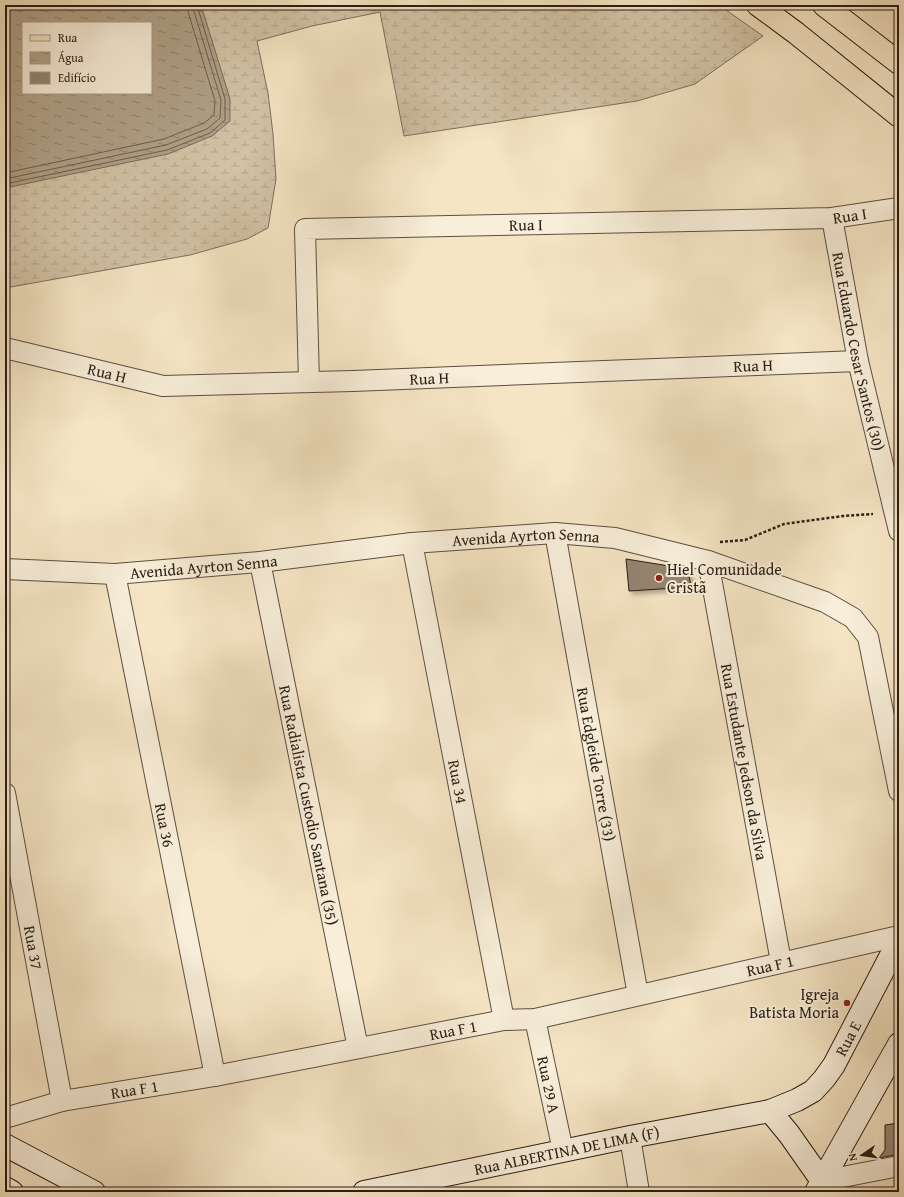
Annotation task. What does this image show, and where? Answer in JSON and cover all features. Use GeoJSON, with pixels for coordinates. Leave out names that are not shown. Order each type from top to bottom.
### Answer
{"type":"FeatureCollection","features":[{"type":"Feature","properties":{"kind":"main road"},"geometry":{"type":"LineString","coordinates":[[758,5],[796,33],[899,116]]}},
{"type":"Feature","properties":{"kind":"main road"},"geometry":{"type":"LineString","coordinates":[[824,5],[899,63]]}},
{"type":"Feature","properties":{"kind":"street","name":"Rua I"},"geometry":{"type":"LineString","coordinates":[[309,382],[304,229],[832,218],[899,208]]}},
{"type":"Feature","properties":{"kind":"street","name":"Rua Eduardo Cesar Santos (30)"},"geometry":{"type":"LineString","coordinates":[[832,218],[858,361],[896,522]]}},
{"type":"Feature","properties":{"kind":"street","name":"Rua H"},"geometry":{"type":"LineString","coordinates":[[5,348],[156,386],[309,382],[858,361]]}},
{"type":"Feature","properties":{"kind":"street","name":"Avenida Ayrton Senna"},"geometry":{"type":"LineString","coordinates":[[5,569],[115,574],[260,562],[412,542],[555,533],[615,538],[708,561],[825,602],[853,618],[868,637],[899,791]]}},
{"type":"Feature","properties":{"kind":"street","name":"Rua Edgleide Torre (33)"},"geometry":{"type":"LineString","coordinates":[[555,533],[638,995]]}},
{"type":"Feature","properties":{"kind":"street","name":"Rua 34"},"geometry":{"type":"LineString","coordinates":[[412,542],[504,1020]]}},
{"type":"Feature","properties":{"kind":"street","name":"Rua Estudante Jedson da Silva"},"geometry":{"type":"LineString","coordinates":[[708,561],[782,962]]}},
{"type":"Feature","properties":{"kind":"street","name":"Rua Radialista Custodio Santana (35)"},"geometry":{"type":"LineString","coordinates":[[260,562],[358,1048]]}},
{"type":"Feature","properties":{"kind":"street","name":"Rua 36"},"geometry":{"type":"LineString","coordinates":[[115,574],[216,1076]]}},
{"type":"Feature","properties":{"kind":"street","name":"Rua 37"},"geometry":{"type":"LineString","coordinates":[[5,793],[62,1101]]}},
{"type":"Feature","properties":{"kind":"street","name":"Rua F 1"},"geometry":{"type":"LineString","coordinates":[[5,1118],[62,1101],[216,1076],[504,1020],[535,1019],[899,936]]}},
{"type":"Feature","properties":{"kind":"street","name":"Rua E"},"geometry":{"type":"LineString","coordinates":[[770,1111],[797,1100],[813,1091],[824,1079],[834,1065],[899,940]]}},
{"type":"Feature","properties":{"kind":"street","name":"Rua 29 A"},"geometry":{"type":"LineString","coordinates":[[535,1019],[563,1151]]}},
{"type":"Feature","properties":{"kind":"street"},"geometry":{"type":"LineString","coordinates":[[819,1186],[899,1044]]}},
{"type":"Feature","properties":{"kind":"street","name":"Rua ALBERTINA DE LIMA (F)"},"geometry":{"type":"LineString","coordinates":[[364,1192],[403,1188],[563,1151],[770,1111]]}},
{"type":"Feature","properties":{"kind":"street"},"geometry":{"type":"LineString","coordinates":[[770,1111],[789,1134],[819,1186]]}},
{"type":"Feature","properties":{"kind":"street"},"geometry":{"type":"LineString","coordinates":[[630,1137],[639,1192]]}},
{"type":"Feature","properties":{"kind":"street"},"geometry":{"type":"LineString","coordinates":[[5,1145],[94,1192]]}},
{"type":"Feature","properties":{"kind":"street"},"geometry":{"type":"LineString","coordinates":[[819,1186],[899,1166]]}},
{"type":"Feature","properties":{"kind":"street"},"geometry":{"type":"LineString","coordinates":[[5,1188],[12,1192]]}},
{"type":"Feature","properties":{"kind":"path"},"geometry":{"type":"LineString","coordinates":[[718,542],[745,540],[784,524],[843,516],[896,522]]}},
{"type":"Feature","properties":{"kind":"green space"},"geometry":{"type":"Polygon","coordinates":[[[5,5],[719,5],[763,36],[695,84],[637,101],[404,136],[380,12],[312,26],[257,41],[268,93],[276,179],[268,228],[247,239],[190,255],[5,288],[5,5]]]}},
{"type":"Feature","properties":{"kind":"water"},"geometry":{"type":"Polygon","coordinates":[[[5,5],[201,5],[230,99],[230,121],[212,136],[168,154],[5,188],[5,5]]]}},
{"type":"Feature","properties":{"kind":"building","name":"Hiel Comunidade Cristã"},"geometry":{"type":"Polygon","coordinates":[[[626,559],[688,569],[691,587],[629,591],[626,559]]]}},
{"type":"Feature","properties":{"kind":"building"},"geometry":{"type":"Polygon","coordinates":[[[899,1123],[899,1154],[879,1158],[885,1150],[885,1125],[899,1123]]]}},
{"type":"Feature","properties":{"kind":"place","name":"Hiel Comunidade Cristã"},"geometry":{"type":"Point","coordinates":[659,578]}},
{"type":"Feature","properties":{"kind":"place","name":"Igreja Batista Moria"},"geometry":{"type":"Point","coordinates":[847,1003]}}]}
